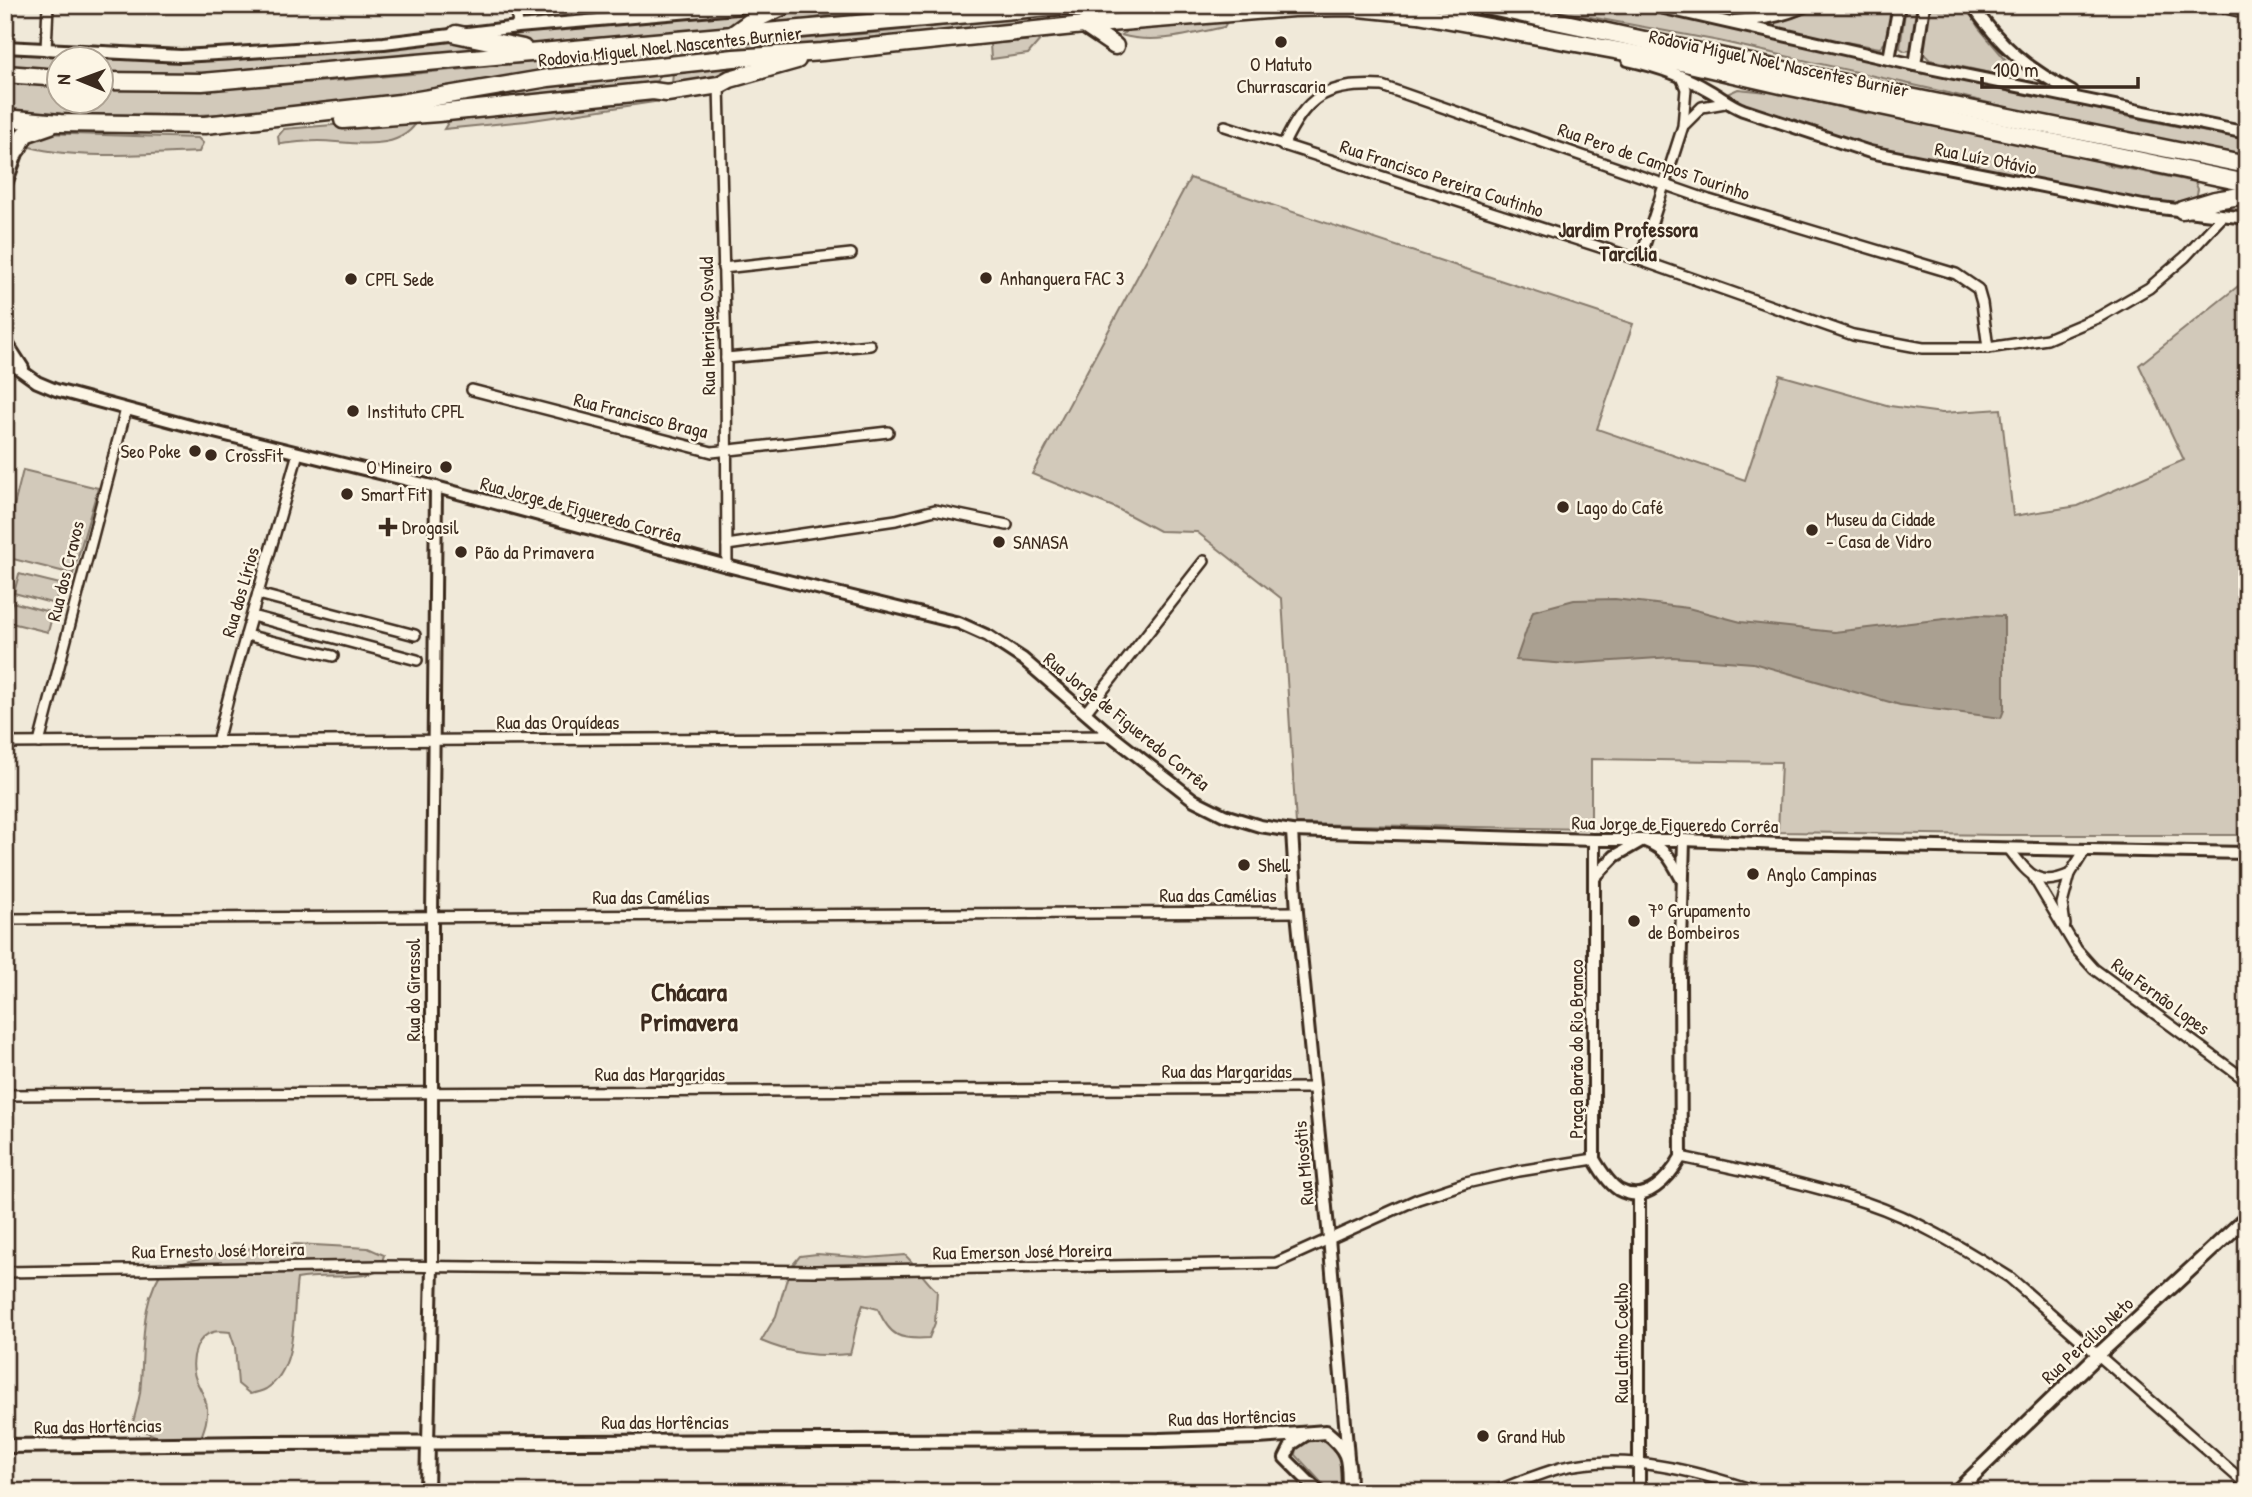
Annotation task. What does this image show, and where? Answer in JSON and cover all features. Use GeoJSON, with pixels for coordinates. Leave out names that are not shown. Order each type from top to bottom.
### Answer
{"type":"FeatureCollection","features":[{"type":"Feature","properties":{"kind":"highway"},"geometry":{"type":"LineString","coordinates":[[730,36],[750,22],[786,5]]}},
{"type":"Feature","properties":{"kind":"highway","name":"Rodovia Miguel Noel Nascentes Burnier"},"geometry":{"type":"LineString","coordinates":[[116,80],[202,82],[1072,5]]}},
{"type":"Feature","properties":{"kind":"highway","name":"Rodovia Miguel Noel Nascentes Burnier"},"geometry":{"type":"LineString","coordinates":[[1482,5],[1900,95],[2247,165]]}},
{"type":"Feature","properties":{"kind":"highway","name":"Rodovia Miguel Noel Nascentes Burnier"},"geometry":{"type":"LineString","coordinates":[[5,118],[60,123],[205,125],[400,103],[548,78],[734,58],[822,52],[1084,25],[1293,8],[1349,7],[1418,14],[1685,63],[2247,183]]}},
{"type":"Feature","properties":{"kind":"highway"},"geometry":{"type":"LineString","coordinates":[[1084,25],[1115,46]]}},
{"type":"Feature","properties":{"kind":"highway"},"geometry":{"type":"LineString","coordinates":[[456,34],[539,51]]}},
{"type":"Feature","properties":{"kind":"highway"},"geometry":{"type":"LineString","coordinates":[[638,44],[652,49],[666,67],[661,86],[653,91]]}},
{"type":"Feature","properties":{"kind":"highway"},"geometry":{"type":"LineString","coordinates":[[271,119],[278,126],[653,91],[667,93],[719,85],[730,79],[822,52]]}},
{"type":"Feature","properties":{"kind":"highway"},"geometry":{"type":"LineString","coordinates":[[5,74],[46,77]]}},
{"type":"Feature","properties":{"kind":"highway"},"geometry":{"type":"LineString","coordinates":[[12,148],[25,134],[60,123]]}},
{"type":"Feature","properties":{"kind":"highway"},"geometry":{"type":"LineString","coordinates":[[2182,210],[2247,195]]}},
{"type":"Feature","properties":{"kind":"main road"},"geometry":{"type":"LineString","coordinates":[[6,182],[12,148]]}},
{"type":"Feature","properties":{"kind":"main road"},"geometry":{"type":"LineString","coordinates":[[5,161],[6,182]]}},
{"type":"Feature","properties":{"kind":"main road","name":"Rua Percílio Neto"},"geometry":{"type":"LineString","coordinates":[[1956,1492],[2247,1217]]}},
{"type":"Feature","properties":{"kind":"main road"},"geometry":{"type":"LineString","coordinates":[[1326,1432],[1342,1447],[1348,1457]]}},
{"type":"Feature","properties":{"kind":"main road","name":"Rua das Hortências"},"geometry":{"type":"LineString","coordinates":[[5,1446],[1159,1440],[1326,1432]]}},
{"type":"Feature","properties":{"kind":"main road","name":"Rua do Girassol"},"geometry":{"type":"LineString","coordinates":[[427,1492],[428,1443]]}},
{"type":"Feature","properties":{"kind":"main road","name":"Rua Miosótis"},"geometry":{"type":"LineString","coordinates":[[1348,1457],[1349,1492]]}},
{"type":"Feature","properties":{"kind":"street"},"geometry":{"type":"LineString","coordinates":[[47,46],[48,5]]}},
{"type":"Feature","properties":{"kind":"street"},"geometry":{"type":"LineString","coordinates":[[516,5],[518,27]]}},
{"type":"Feature","properties":{"kind":"street"},"geometry":{"type":"LineString","coordinates":[[116,53],[181,56],[384,43],[682,9],[771,5]]}},
{"type":"Feature","properties":{"kind":"street"},"geometry":{"type":"LineString","coordinates":[[1651,5],[1915,65],[2247,133]]}},
{"type":"Feature","properties":{"kind":"street"},"geometry":{"type":"LineString","coordinates":[[1724,22],[1765,19],[1793,12],[1806,5]]}},
{"type":"Feature","properties":{"kind":"street"},"geometry":{"type":"LineString","coordinates":[[1889,59],[1899,5]]}},
{"type":"Feature","properties":{"kind":"street"},"geometry":{"type":"LineString","coordinates":[[1915,65],[1924,5]]}},
{"type":"Feature","properties":{"kind":"street"},"geometry":{"type":"LineString","coordinates":[[1972,5],[1990,32],[2013,55],[2045,78],[2084,98]]}},
{"type":"Feature","properties":{"kind":"street"},"geometry":{"type":"LineString","coordinates":[[2213,5],[2247,13]]}},
{"type":"Feature","properties":{"kind":"street","name":"Rua Luíz Otávio"},"geometry":{"type":"LineString","coordinates":[[1582,44],[1611,56],[1650,65],[1681,77],[1710,91],[1725,103],[1870,152],[2143,206],[2247,218]]}},
{"type":"Feature","properties":{"kind":"street"},"geometry":{"type":"LineString","coordinates":[[5,47],[46,50]]}},
{"type":"Feature","properties":{"kind":"street"},"geometry":{"type":"LineString","coordinates":[[1640,260],[1683,125],[1686,89],[1681,77]]}},
{"type":"Feature","properties":{"kind":"street","name":"Rua Henrique Osvald"},"geometry":{"type":"LineString","coordinates":[[719,85],[726,358],[727,566]]}},
{"type":"Feature","properties":{"kind":"street","name":"Rua Pero de Campos Tourinho"},"geometry":{"type":"LineString","coordinates":[[1283,146],[1300,113],[1312,100],[1343,88],[1382,86],[1709,200],[1955,274],[1978,289],[1988,348]]}},
{"type":"Feature","properties":{"kind":"street"},"geometry":{"type":"LineString","coordinates":[[1683,125],[1702,107],[1725,103]]}},
{"type":"Feature","properties":{"kind":"street","name":"Rua Francisco Pereira Coutinho"},"geometry":{"type":"LineString","coordinates":[[1225,126],[1640,260],[1853,335],[1923,348],[1988,348],[2048,339],[2099,317],[2149,288],[2185,257],[2223,216]]}},
{"type":"Feature","properties":{"kind":"street"},"geometry":{"type":"LineString","coordinates":[[723,268],[851,254]]}},
{"type":"Feature","properties":{"kind":"street","name":"Rua Jorge de Figueredo Corrêa"},"geometry":{"type":"LineString","coordinates":[[5,341],[26,373]]}},
{"type":"Feature","properties":{"kind":"street"},"geometry":{"type":"LineString","coordinates":[[726,358],[870,345]]}},
{"type":"Feature","properties":{"kind":"street","name":"Rua Jorge de Figueredo Corrêa"},"geometry":{"type":"LineString","coordinates":[[5,359],[37,382],[56,390],[969,628],[988,636],[1023,659],[1112,736],[1194,800],[1248,823],[1292,831],[1793,845],[2247,853]]}},
{"type":"Feature","properties":{"kind":"street","name":"Rua Francisco Braga"},"geometry":{"type":"LineString","coordinates":[[471,390],[712,452],[888,432]]}},
{"type":"Feature","properties":{"kind":"street","name":"Rua dos Cravos"},"geometry":{"type":"LineString","coordinates":[[39,743],[126,409]]}},
{"type":"Feature","properties":{"kind":"street","name":"Rua dos Lírios"},"geometry":{"type":"LineString","coordinates":[[217,742],[298,453]]}},
{"type":"Feature","properties":{"kind":"street","name":"Rua do Girassol"},"geometry":{"type":"LineString","coordinates":[[428,1443],[432,1268],[436,487]]}},
{"type":"Feature","properties":{"kind":"street"},"geometry":{"type":"LineString","coordinates":[[727,545],[895,520],[929,511],[1007,524]]}},
{"type":"Feature","properties":{"kind":"street"},"geometry":{"type":"LineString","coordinates":[[1085,713],[1204,561]]}},
{"type":"Feature","properties":{"kind":"street"},"geometry":{"type":"LineString","coordinates":[[258,594],[415,635]]}},
{"type":"Feature","properties":{"kind":"street"},"geometry":{"type":"LineString","coordinates":[[252,616],[417,660]]}},
{"type":"Feature","properties":{"kind":"street"},"geometry":{"type":"LineString","coordinates":[[246,635],[333,656]]}},
{"type":"Feature","properties":{"kind":"street","name":"Rua das Orquídeas"},"geometry":{"type":"LineString","coordinates":[[5,743],[1112,736]]}},
{"type":"Feature","properties":{"kind":"street","name":"Rua Miosótis"},"geometry":{"type":"LineString","coordinates":[[1292,831],[1297,912],[1348,1457]]}},
{"type":"Feature","properties":{"kind":"street","name":"Praça Barão do Rio Branco"},"geometry":{"type":"LineString","coordinates":[[1594,840],[1594,1159],[1603,1174],[1619,1190],[1639,1195]]}},
{"type":"Feature","properties":{"kind":"street"},"geometry":{"type":"LineString","coordinates":[[1594,878],[1615,856],[1643,840],[1667,853],[1682,880]]}},
{"type":"Feature","properties":{"kind":"street"},"geometry":{"type":"LineString","coordinates":[[1639,1195],[1654,1189],[1671,1174],[1681,1157],[1684,840]]}},
{"type":"Feature","properties":{"kind":"street","name":"Rua Fernão Lopes"},"geometry":{"type":"LineString","coordinates":[[2009,849],[2034,878],[2077,950],[2094,969],[2247,1081]]}},
{"type":"Feature","properties":{"kind":"street"},"geometry":{"type":"LineString","coordinates":[[2065,930],[2062,904],[2064,893],[2070,874],[2085,850]]}},
{"type":"Feature","properties":{"kind":"street"},"geometry":{"type":"LineString","coordinates":[[2034,878],[2050,881],[2070,874]]}},
{"type":"Feature","properties":{"kind":"street","name":"Rua das Camélias"},"geometry":{"type":"LineString","coordinates":[[5,919],[1297,912]]}},
{"type":"Feature","properties":{"kind":"street","name":"Rua das Margaridas"},"geometry":{"type":"LineString","coordinates":[[5,1095],[1315,1088]]}},
{"type":"Feature","properties":{"kind":"street"},"geometry":{"type":"LineString","coordinates":[[1681,1157],[1800,1183],[1869,1203],[1920,1226],[2009,1277],[2247,1485]]}},
{"type":"Feature","properties":{"kind":"street","name":"Rua Emerson José Moreira"},"geometry":{"type":"LineString","coordinates":[[432,1268],[815,1271],[1276,1263],[1418,1199],[1466,1183],[1594,1159]]}},
{"type":"Feature","properties":{"kind":"street","name":"Rua Latino Coelho"},"geometry":{"type":"LineString","coordinates":[[1639,1195],[1639,1492]]}},
{"type":"Feature","properties":{"kind":"street","name":"Rua Ernesto José Moreira"},"geometry":{"type":"LineString","coordinates":[[5,1272],[319,1266],[432,1268]]}},
{"type":"Feature","properties":{"kind":"street","name":"Rua das Hortências"},"geometry":{"type":"LineString","coordinates":[[1326,1432],[1340,1427],[1344,1419]]}},
{"type":"Feature","properties":{"kind":"street"},"geometry":{"type":"LineString","coordinates":[[1307,1434],[1292,1444],[1285,1458],[1320,1492]]}},
{"type":"Feature","properties":{"kind":"street"},"geometry":{"type":"LineString","coordinates":[[1494,1492],[1560,1468],[1596,1462],[1638,1463],[1705,1474],[1759,1492]]}},
{"type":"Feature","properties":{"kind":"shaded area"},"geometry":{"type":"Polygon","coordinates":[[[948,5],[864,16],[826,16],[759,26],[759,22],[802,7],[948,5]]]}},
{"type":"Feature","properties":{"kind":"shaded area"},"geometry":{"type":"Polygon","coordinates":[[[1149,5],[1233,5],[926,38],[670,57],[666,49],[863,34],[1149,5]]]}},
{"type":"Feature","properties":{"kind":"shaded area"},"geometry":{"type":"Polygon","coordinates":[[[1404,5],[1456,5],[2247,173],[2247,179],[1404,5]]]}},
{"type":"Feature","properties":{"kind":"shaded area"},"geometry":{"type":"Polygon","coordinates":[[[1526,5],[1619,5],[1691,19],[1885,64],[2029,92],[2125,116],[2247,140],[2247,159],[2034,114],[1719,41],[1526,5]]]}},
{"type":"Feature","properties":{"kind":"shaded area"},"geometry":{"type":"Polygon","coordinates":[[[1824,5],[1895,5],[1891,36],[1880,48],[1748,25],[1787,19],[1824,5]]]}},
{"type":"Feature","properties":{"kind":"shaded area"},"geometry":{"type":"Polygon","coordinates":[[[1906,5],[1920,5],[1912,50],[1905,51],[1900,48],[1906,5]]]}},
{"type":"Feature","properties":{"kind":"shaded area"},"geometry":{"type":"Polygon","coordinates":[[[1929,5],[1965,5],[1978,27],[2005,59],[2009,77],[1930,60],[1921,51],[1929,5]]]}},
{"type":"Feature","properties":{"kind":"shaded area"},"geometry":{"type":"Polygon","coordinates":[[[742,12],[744,16],[729,27],[663,34],[578,39],[532,45],[486,37],[515,32],[742,12]]]}},
{"type":"Feature","properties":{"kind":"shaded area"},"geometry":{"type":"Polygon","coordinates":[[[1227,22],[1224,27],[1159,39],[1121,35],[1129,30],[1227,22]]]}},
{"type":"Feature","properties":{"kind":"shaded area"},"geometry":{"type":"Polygon","coordinates":[[[1041,39],[1028,54],[991,59],[990,44],[1041,39]]]}},
{"type":"Feature","properties":{"kind":"shaded area"},"geometry":{"type":"Polygon","coordinates":[[[453,40],[497,49],[383,61],[276,65],[218,73],[116,74],[116,60],[197,60],[407,46],[453,40]]]}},
{"type":"Feature","properties":{"kind":"shaded area"},"geometry":{"type":"Polygon","coordinates":[[[5,52],[46,55],[46,70],[5,66],[5,52]]]}},
{"type":"Feature","properties":{"kind":"shaded area"},"geometry":{"type":"Polygon","coordinates":[[[625,53],[647,54],[650,57],[546,69],[384,99],[296,110],[199,115],[116,114],[116,89],[298,84],[625,53]]]}},
{"type":"Feature","properties":{"kind":"shaded area"},"geometry":{"type":"Polygon","coordinates":[[[740,67],[740,70],[672,85],[673,72],[740,67]]]}},
{"type":"Feature","properties":{"kind":"shaded area"},"geometry":{"type":"Polygon","coordinates":[[[657,73],[659,77],[655,83],[647,88],[459,105],[459,100],[539,85],[657,73]]]}},
{"type":"Feature","properties":{"kind":"shaded area"},"geometry":{"type":"Polygon","coordinates":[[[5,81],[46,86],[46,114],[5,111],[5,81]]]}},
{"type":"Feature","properties":{"kind":"shaded area"},"geometry":{"type":"Polygon","coordinates":[[[1738,89],[1778,93],[1868,114],[1878,111],[2094,156],[2104,164],[2195,182],[2198,189],[2196,199],[2180,205],[2132,199],[1877,147],[1816,130],[1730,100],[1727,94],[1738,89]]]}},
{"type":"Feature","properties":{"kind":"shaded area"},"geometry":{"type":"Polygon","coordinates":[[[708,94],[526,121],[444,129],[451,118],[649,96],[708,94]]]}},
{"type":"Feature","properties":{"kind":"shaded area"},"geometry":{"type":"Polygon","coordinates":[[[419,118],[411,130],[388,142],[313,141],[279,144],[278,136],[284,129],[419,118]]]}},
{"type":"Feature","properties":{"kind":"shaded area"},"geometry":{"type":"Polygon","coordinates":[[[40,133],[198,138],[203,143],[199,152],[70,154],[30,147],[27,143],[30,136],[40,133]]]}},
{"type":"Feature","properties":{"kind":"shaded area","name":"Lago do Café"},"geometry":{"type":"Polygon","coordinates":[[[1190,178],[1633,324],[1597,429],[1745,480],[1780,375],[1890,406],[1942,413],[2001,409],[2013,516],[2078,506],[2184,460],[2139,365],[2247,279],[2247,835],[1778,832],[1781,762],[1591,759],[1591,829],[1296,824],[1282,599],[1197,532],[1159,531],[1116,508],[1032,474],[1190,178]]]}},
{"type":"Feature","properties":{"kind":"shaded area"},"geometry":{"type":"Polygon","coordinates":[[[23,470],[98,488],[73,574],[5,557],[5,542],[23,470]]]}},
{"type":"Feature","properties":{"kind":"shaded area"},"geometry":{"type":"Polygon","coordinates":[[[19,574],[60,584],[55,604],[14,593],[19,574]]]}},
{"type":"Feature","properties":{"kind":"shaded area"},"geometry":{"type":"Polygon","coordinates":[[[1615,599],[1688,608],[1741,622],[1834,632],[1978,615],[2004,616],[2004,710],[2001,718],[1900,705],[1753,663],[1673,657],[1568,664],[1516,660],[1533,611],[1574,600],[1615,599]]]}},
{"type":"Feature","properties":{"kind":"shaded area"},"geometry":{"type":"Polygon","coordinates":[[[12,602],[53,613],[48,632],[7,622],[12,602]]]}},
{"type":"Feature","properties":{"kind":"shaded area"},"geometry":{"type":"Polygon","coordinates":[[[296,1244],[368,1248],[384,1255],[379,1271],[369,1274],[297,1279],[289,1354],[277,1380],[264,1390],[250,1394],[238,1384],[235,1347],[230,1332],[215,1331],[203,1338],[196,1348],[193,1360],[195,1377],[207,1408],[200,1440],[167,1441],[132,1426],[140,1393],[147,1310],[157,1279],[166,1266],[238,1250],[296,1244]]]}},
{"type":"Feature","properties":{"kind":"shaded area"},"geometry":{"type":"Polygon","coordinates":[[[817,1254],[868,1258],[905,1255],[937,1291],[935,1323],[929,1338],[897,1335],[887,1326],[878,1309],[863,1305],[850,1354],[805,1354],[761,1341],[776,1316],[790,1268],[800,1256],[817,1254]]]}},
{"type":"Feature","properties":{"kind":"shaded area"},"geometry":{"type":"Polygon","coordinates":[[[1317,1439],[1333,1446],[1342,1458],[1342,1492],[1330,1492],[1296,1455],[1297,1447],[1317,1439]]]}},
{"type":"Feature","properties":{"kind":"place","name":"O Matuto Churrascaria"},"geometry":{"type":"Point","coordinates":[1281,42]}},
{"type":"Feature","properties":{"kind":"place","name":"Anhanguera FAC 3"},"geometry":{"type":"Point","coordinates":[986,278]}},
{"type":"Feature","properties":{"kind":"place","name":"CPFL Sede"},"geometry":{"type":"Point","coordinates":[351,279]}},
{"type":"Feature","properties":{"kind":"place","name":"Instituto CPFL"},"geometry":{"type":"Point","coordinates":[353,411]}},
{"type":"Feature","properties":{"kind":"place","name":"Seo Poke"},"geometry":{"type":"Point","coordinates":[195,451]}},
{"type":"Feature","properties":{"kind":"place","name":"CrossFit"},"geometry":{"type":"Point","coordinates":[211,455]}},
{"type":"Feature","properties":{"kind":"place","name":"O Mineiro"},"geometry":{"type":"Point","coordinates":[446,467]}},
{"type":"Feature","properties":{"kind":"place","name":"Smart Fit"},"geometry":{"type":"Point","coordinates":[347,494]}},
{"type":"Feature","properties":{"kind":"place","name":"Lago do Café"},"geometry":{"type":"Point","coordinates":[1563,507]}},
{"type":"Feature","properties":{"kind":"place","name":"Drogasil"},"geometry":{"type":"Point","coordinates":[388,527]}},
{"type":"Feature","properties":{"kind":"place","name":"Museu da Cidade - Casa de Vidro"},"geometry":{"type":"Point","coordinates":[1812,530]}},
{"type":"Feature","properties":{"kind":"place","name":"SANASA"},"geometry":{"type":"Point","coordinates":[999,542]}},
{"type":"Feature","properties":{"kind":"place","name":"Pão da Primavera"},"geometry":{"type":"Point","coordinates":[461,552]}},
{"type":"Feature","properties":{"kind":"place","name":"Shell"},"geometry":{"type":"Point","coordinates":[1244,865]}},
{"type":"Feature","properties":{"kind":"place","name":"Anglo Campinas"},"geometry":{"type":"Point","coordinates":[1753,874]}},
{"type":"Feature","properties":{"kind":"place","name":"7º Grupamento de Bombeiros"},"geometry":{"type":"Point","coordinates":[1634,921]}},
{"type":"Feature","properties":{"kind":"place","name":"Grand Hub"},"geometry":{"type":"Point","coordinates":[1483,1436]}},
{"type":"Feature","properties":{"kind":"district","name":"Jardim Professora Tarcília"},"geometry":{"type":"Point","coordinates":[1628,241]}},
{"type":"Feature","properties":{"kind":"district","name":"Chácara Primavera"},"geometry":{"type":"Point","coordinates":[689,1006]}}]}
